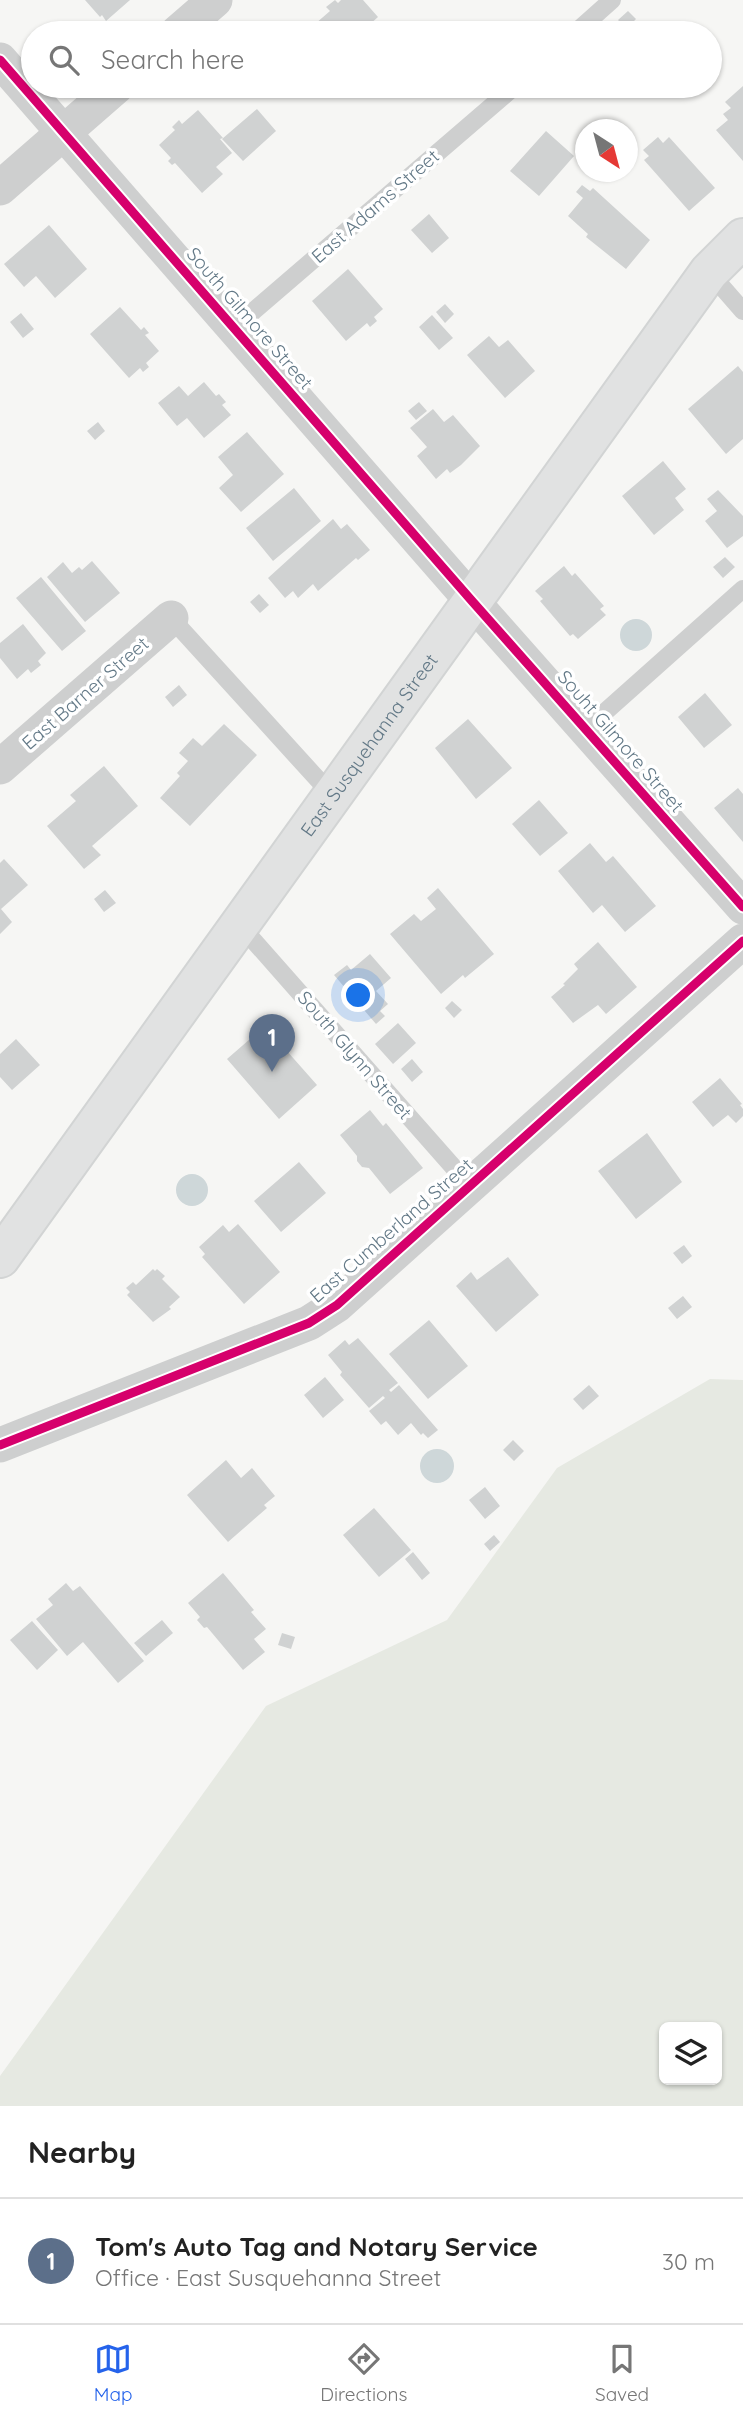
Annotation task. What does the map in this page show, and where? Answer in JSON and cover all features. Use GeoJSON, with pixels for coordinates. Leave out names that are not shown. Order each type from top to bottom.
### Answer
{"type":"FeatureCollection","features":[{"type":"Feature","properties":{"kind":"main road","name":"East Susquehanna Street"},"geometry":{"type":"LineString","coordinates":[[3,1245],[239,925],[709,272],[743,238]]}},
{"type":"Feature","properties":{"kind":"street"},"geometry":{"type":"LineString","coordinates":[[191,21],[215,0]]}},
{"type":"Feature","properties":{"kind":"street","name":"South Gilmore Street"},"geometry":{"type":"LineString","coordinates":[[0,60],[21,84]]}},
{"type":"Feature","properties":{"kind":"street","name":"South Gilmore Street"},"geometry":{"type":"LineString","coordinates":[[34,98],[472,601]]}},
{"type":"Feature","properties":{"kind":"street"},"geometry":{"type":"LineString","coordinates":[[0,188],[103,98]]}},
{"type":"Feature","properties":{"kind":"street","name":"Souht Gilmore Street"},"geometry":{"type":"LineString","coordinates":[[472,601],[743,906]]}},
{"type":"Feature","properties":{"kind":"street","name":"East Barner Street"},"geometry":{"type":"LineString","coordinates":[[0,767],[171,618]]}},
{"type":"Feature","properties":{"kind":"street","name":"East Cumberland Street"},"geometry":{"type":"LineString","coordinates":[[0,1445],[309,1323],[337,1305],[743,941]]}},
{"type":"Feature","properties":{"kind":"lane"},"geometry":{"type":"LineString","coordinates":[[588,21],[612,0]]}},
{"type":"Feature","properties":{"kind":"lane","name":"East Adams Street"},"geometry":{"type":"LineString","coordinates":[[235,327],[500,98]]}},
{"type":"Feature","properties":{"kind":"lane"},"geometry":{"type":"LineString","coordinates":[[709,272],[743,311]]}},
{"type":"Feature","properties":{"kind":"lane"},"geometry":{"type":"LineString","coordinates":[[587,728],[743,589]]}},
{"type":"Feature","properties":{"kind":"lane"},"geometry":{"type":"LineString","coordinates":[[171,618],[332,795]]}},
{"type":"Feature","properties":{"kind":"lane","name":"South Glynn Street"},"geometry":{"type":"LineString","coordinates":[[239,925],[470,1186]]}},
{"type":"Feature","properties":{"kind":"shaded area"},"geometry":{"type":"Polygon","coordinates":[[[636,619],[647,624],[652,635],[647,646],[636,651],[625,646],[620,635],[625,624],[636,619]]]}},
{"type":"Feature","properties":{"kind":"shaded area"},"geometry":{"type":"Polygon","coordinates":[[[192,1174],[203,1179],[208,1190],[203,1201],[192,1206],[181,1201],[176,1190],[181,1179],[192,1174]]]}},
{"type":"Feature","properties":{"kind":"shaded area"},"geometry":{"type":"Polygon","coordinates":[[[710,1379],[743,1380],[743,2106],[0,2106],[0,2076],[266,1706],[447,1620],[557,1468],[710,1379]]]}},
{"type":"Feature","properties":{"kind":"shaded area"},"geometry":{"type":"Polygon","coordinates":[[[437,1449],[449,1454],[454,1466],[449,1478],[437,1483],[425,1478],[420,1466],[425,1454],[437,1449]]]}},
{"type":"Feature","properties":{"kind":"building"},"geometry":{"type":"Polygon","coordinates":[[[85,0],[130,0],[106,21],[85,0]]]}},
{"type":"Feature","properties":{"kind":"building"},"geometry":{"type":"Polygon","coordinates":[[[335,0],[338,3],[341,0],[363,0],[378,17],[374,21],[318,21],[330,11],[326,7],[335,0]]]}},
{"type":"Feature","properties":{"kind":"building"},"geometry":{"type":"Polygon","coordinates":[[[628,11],[636,19],[634,21],[618,20],[628,11]]]}},
{"type":"Feature","properties":{"kind":"building"},"geometry":{"type":"Polygon","coordinates":[[[743,86],[743,161],[716,130],[728,120],[723,114],[731,108],[725,102],[743,86]]]}},
{"type":"Feature","properties":{"kind":"building"},"geometry":{"type":"Polygon","coordinates":[[[257,109],[276,131],[243,161],[222,139],[257,109]]]}},
{"type":"Feature","properties":{"kind":"building"},"geometry":{"type":"Polygon","coordinates":[[[198,110],[223,138],[220,139],[232,153],[216,167],[223,174],[202,193],[175,163],[172,165],[168,161],[171,158],[159,145],[175,130],[172,127],[179,120],[182,124],[198,110]]]}},
{"type":"Feature","properties":{"kind":"building"},"geometry":{"type":"Polygon","coordinates":[[[546,131],[574,156],[539,196],[510,171],[546,131]]]}},
{"type":"Feature","properties":{"kind":"building"},"geometry":{"type":"Polygon","coordinates":[[[658,137],[663,143],[669,137],[715,188],[689,211],[644,160],[649,156],[643,150],[658,137]]]}},
{"type":"Feature","properties":{"kind":"building"},"geometry":{"type":"Polygon","coordinates":[[[582,185],[590,191],[593,188],[650,240],[626,269],[586,237],[588,234],[568,216],[583,198],[576,192],[582,185]]]}},
{"type":"Feature","properties":{"kind":"building"},"geometry":{"type":"Polygon","coordinates":[[[429,214],[449,238],[432,253],[411,230],[429,214]]]}},
{"type":"Feature","properties":{"kind":"building"},"geometry":{"type":"Polygon","coordinates":[[[49,225],[87,269],[55,298],[36,276],[24,287],[4,264],[49,225]]]}},
{"type":"Feature","properties":{"kind":"building"},"geometry":{"type":"Polygon","coordinates":[[[348,269],[383,309],[374,317],[377,321],[370,327],[367,323],[346,341],[312,301],[348,269]]]}},
{"type":"Feature","properties":{"kind":"building"},"geometry":{"type":"Polygon","coordinates":[[[445,304],[454,314],[445,323],[436,312],[445,304]]]}},
{"type":"Feature","properties":{"kind":"building"},"geometry":{"type":"Polygon","coordinates":[[[120,307],[141,330],[144,327],[149,333],[145,335],[159,351],[146,363],[149,367],[143,372],[140,368],[129,378],[90,334],[120,307]]]}},
{"type":"Feature","properties":{"kind":"building"},"geometry":{"type":"Polygon","coordinates":[[[21,313],[34,329],[23,338],[10,322],[21,313]]]}},
{"type":"Feature","properties":{"kind":"building"},"geometry":{"type":"Polygon","coordinates":[[[432,315],[453,338],[439,350],[419,327],[432,315]]]}},
{"type":"Feature","properties":{"kind":"building"},"geometry":{"type":"Polygon","coordinates":[[[489,336],[499,347],[508,340],[535,371],[505,398],[467,355],[489,336]]]}},
{"type":"Feature","properties":{"kind":"building"},"geometry":{"type":"Polygon","coordinates":[[[738,366],[743,372],[743,439],[726,454],[688,409],[738,366]]]}},
{"type":"Feature","properties":{"kind":"building"},"geometry":{"type":"Polygon","coordinates":[[[204,382],[216,396],[219,394],[226,402],[222,405],[231,415],[204,438],[187,418],[177,426],[158,403],[179,386],[188,396],[204,382]]]}},
{"type":"Feature","properties":{"kind":"building"},"geometry":{"type":"Polygon","coordinates":[[[419,402],[427,411],[416,420],[408,411],[419,402]]]}},
{"type":"Feature","properties":{"kind":"building"},"geometry":{"type":"Polygon","coordinates":[[[433,409],[444,422],[453,415],[480,446],[461,465],[450,473],[447,469],[436,479],[417,456],[427,447],[410,428],[433,409]]]}},
{"type":"Feature","properties":{"kind":"building"},"geometry":{"type":"Polygon","coordinates":[[[98,422],[105,431],[95,440],[87,431],[98,422]]]}},
{"type":"Feature","properties":{"kind":"building"},"geometry":{"type":"Polygon","coordinates":[[[247,432],[284,474],[241,512],[219,488],[233,475],[218,457],[247,432]]]}},
{"type":"Feature","properties":{"kind":"building"},"geometry":{"type":"Polygon","coordinates":[[[663,461],[686,489],[675,498],[684,510],[654,535],[622,496],[663,461]]]}},
{"type":"Feature","properties":{"kind":"building"},"geometry":{"type":"Polygon","coordinates":[[[294,488],[321,521],[273,561],[246,528],[294,488]]]}},
{"type":"Feature","properties":{"kind":"building"},"geometry":{"type":"Polygon","coordinates":[[[718,490],[743,516],[743,536],[727,548],[705,521],[717,511],[707,499],[718,490]]]}},
{"type":"Feature","properties":{"kind":"building"},"geometry":{"type":"Polygon","coordinates":[[[333,519],[341,529],[347,524],[370,550],[358,560],[356,558],[318,591],[313,584],[298,598],[293,591],[285,598],[268,578],[333,519]]]}},
{"type":"Feature","properties":{"kind":"building"},"geometry":{"type":"Polygon","coordinates":[[[725,557],[735,567],[723,578],[713,567],[725,557]]]}},
{"type":"Feature","properties":{"kind":"building"},"geometry":{"type":"Polygon","coordinates":[[[92,561],[120,593],[85,622],[47,577],[63,562],[72,573],[79,567],[82,570],[92,561]]]}},
{"type":"Feature","properties":{"kind":"building"},"geometry":{"type":"Polygon","coordinates":[[[564,566],[572,576],[575,573],[604,606],[600,609],[606,615],[578,639],[573,634],[570,636],[540,601],[543,599],[535,591],[564,566]]]}},
{"type":"Feature","properties":{"kind":"building"},"geometry":{"type":"Polygon","coordinates":[[[41,577],[86,631],[62,651],[16,598],[41,577]]]}},
{"type":"Feature","properties":{"kind":"building"},"geometry":{"type":"Polygon","coordinates":[[[259,594],[269,605],[260,613],[250,602],[259,594]]]}},
{"type":"Feature","properties":{"kind":"building"},"geometry":{"type":"Polygon","coordinates":[[[23,624],[46,653],[38,661],[41,665],[31,673],[28,669],[17,679],[0,658],[0,643],[23,624]]]}},
{"type":"Feature","properties":{"kind":"building"},"geometry":{"type":"Polygon","coordinates":[[[179,685],[187,695],[173,707],[165,697],[179,685]]]}},
{"type":"Feature","properties":{"kind":"building"},"geometry":{"type":"Polygon","coordinates":[[[705,693],[732,725],[704,748],[678,717],[705,693]]]}},
{"type":"Feature","properties":{"kind":"building"},"geometry":{"type":"Polygon","coordinates":[[[468,719],[512,768],[476,799],[435,748],[468,719]]]}},
{"type":"Feature","properties":{"kind":"building"},"geometry":{"type":"Polygon","coordinates":[[[224,724],[257,755],[190,826],[160,798],[180,776],[177,773],[188,761],[179,753],[193,738],[202,746],[224,724]]]}},
{"type":"Feature","properties":{"kind":"building"},"geometry":{"type":"Polygon","coordinates":[[[104,766],[138,806],[92,846],[101,855],[84,869],[47,826],[76,801],[70,795],[104,766]]]}},
{"type":"Feature","properties":{"kind":"building"},"geometry":{"type":"Polygon","coordinates":[[[738,788],[743,794],[743,842],[714,808],[738,788]]]}},
{"type":"Feature","properties":{"kind":"building"},"geometry":{"type":"Polygon","coordinates":[[[539,800],[568,833],[540,856],[512,824],[539,800]]]}},
{"type":"Feature","properties":{"kind":"building"},"geometry":{"type":"Polygon","coordinates":[[[590,843],[606,862],[613,856],[656,906],[625,932],[602,905],[593,913],[558,871],[590,843]]]}},
{"type":"Feature","properties":{"kind":"building"},"geometry":{"type":"Polygon","coordinates":[[[4,859],[28,885],[1,909],[12,922],[0,934],[0,863],[4,859]]]}},
{"type":"Feature","properties":{"kind":"building"},"geometry":{"type":"Polygon","coordinates":[[[438,888],[494,954],[441,994],[390,934],[414,914],[421,921],[436,909],[427,898],[438,888]]]}},
{"type":"Feature","properties":{"kind":"building"},"geometry":{"type":"Polygon","coordinates":[[[105,890],[116,903],[104,912],[94,899],[105,890]]]}},
{"type":"Feature","properties":{"kind":"building"},"geometry":{"type":"Polygon","coordinates":[[[598,942],[637,987],[606,1014],[598,1005],[573,1023],[551,997],[578,969],[574,964],[598,942]]]}},
{"type":"Feature","properties":{"kind":"building"},"geometry":{"type":"Polygon","coordinates":[[[370,954],[391,978],[376,991],[388,1004],[380,1011],[385,1016],[376,1024],[334,975],[347,965],[351,970],[370,954]]]}},
{"type":"Feature","properties":{"kind":"building"},"geometry":{"type":"Polygon","coordinates":[[[452,1001],[462,1010],[454,1018],[445,1008],[452,1001]]]}},
{"type":"Feature","properties":{"kind":"building"},"geometry":{"type":"Polygon","coordinates":[[[398,1023],[416,1043],[393,1064],[375,1044],[398,1023]]]}},
{"type":"Feature","properties":{"kind":"building"},"geometry":{"type":"Polygon","coordinates":[[[16,1039],[40,1065],[12,1090],[0,1077],[0,1054],[16,1039]]]}},
{"type":"Feature","properties":{"kind":"building"},"geometry":{"type":"Polygon","coordinates":[[[250,1039],[264,1055],[279,1042],[317,1085],[279,1119],[227,1059],[250,1039]]]}},
{"type":"Feature","properties":{"kind":"building"},"geometry":{"type":"Polygon","coordinates":[[[412,1059],[423,1072],[412,1082],[401,1069],[412,1059]]]}},
{"type":"Feature","properties":{"kind":"building"},"geometry":{"type":"Polygon","coordinates":[[[720,1078],[742,1104],[743,1116],[736,1123],[728,1115],[713,1127],[692,1102],[720,1078]]]}},
{"type":"Feature","properties":{"kind":"building"},"geometry":{"type":"Polygon","coordinates":[[[370,1110],[383,1126],[386,1123],[423,1168],[390,1194],[369,1168],[362,1167],[357,1156],[340,1135],[370,1110]]]}},
{"type":"Feature","properties":{"kind":"building"},"geometry":{"type":"Polygon","coordinates":[[[647,1133],[682,1182],[636,1219],[598,1171],[647,1133]]]}},
{"type":"Feature","properties":{"kind":"building"},"geometry":{"type":"Polygon","coordinates":[[[299,1162],[326,1193],[281,1232],[254,1201],[299,1162]]]}},
{"type":"Feature","properties":{"kind":"building"},"geometry":{"type":"Polygon","coordinates":[[[238,1224],[280,1272],[244,1304],[202,1257],[205,1254],[199,1247],[223,1225],[229,1232],[238,1224]]]}},
{"type":"Feature","properties":{"kind":"building"},"geometry":{"type":"Polygon","coordinates":[[[684,1245],[692,1256],[682,1264],[673,1253],[684,1245]]]}},
{"type":"Feature","properties":{"kind":"building"},"geometry":{"type":"Polygon","coordinates":[[[508,1257],[539,1295],[496,1332],[456,1286],[471,1272],[477,1280],[508,1257]]]}},
{"type":"Feature","properties":{"kind":"building"},"geometry":{"type":"Polygon","coordinates":[[[153,1269],[165,1276],[162,1279],[180,1297],[169,1307],[171,1309],[153,1322],[127,1295],[130,1292],[126,1288],[133,1282],[136,1285],[153,1269]]]}},
{"type":"Feature","properties":{"kind":"building"},"geometry":{"type":"Polygon","coordinates":[[[683,1296],[692,1307],[677,1319],[668,1308],[683,1296]]]}},
{"type":"Feature","properties":{"kind":"building"},"geometry":{"type":"Polygon","coordinates":[[[429,1320],[468,1366],[428,1399],[389,1354],[429,1320]]]}},
{"type":"Feature","properties":{"kind":"building"},"geometry":{"type":"Polygon","coordinates":[[[358,1338],[398,1383],[389,1390],[391,1392],[399,1385],[438,1430],[428,1438],[423,1433],[421,1435],[411,1423],[398,1435],[386,1421],[381,1425],[369,1411],[385,1398],[383,1396],[369,1408],[340,1375],[342,1372],[328,1355],[345,1340],[349,1345],[358,1338]]]}},
{"type":"Feature","properties":{"kind":"building"},"geometry":{"type":"Polygon","coordinates":[[[325,1377],[344,1400],[323,1418],[304,1395],[325,1377]]]}},
{"type":"Feature","properties":{"kind":"building"},"geometry":{"type":"Polygon","coordinates":[[[589,1385],[599,1396],[583,1410],[573,1399],[589,1385]]]}},
{"type":"Feature","properties":{"kind":"building"},"geometry":{"type":"Polygon","coordinates":[[[513,1440],[524,1451],[514,1461],[503,1450],[513,1440]]]}},
{"type":"Feature","properties":{"kind":"building"},"geometry":{"type":"Polygon","coordinates":[[[226,1460],[241,1478],[252,1468],[275,1496],[264,1505],[267,1508],[228,1542],[187,1495],[226,1460]]]}},
{"type":"Feature","properties":{"kind":"building"},"geometry":{"type":"Polygon","coordinates":[[[485,1487],[500,1506],[485,1519],[469,1500],[485,1487]]]}},
{"type":"Feature","properties":{"kind":"building"},"geometry":{"type":"Polygon","coordinates":[[[374,1508],[411,1550],[379,1577],[343,1535],[374,1508]]]}},
{"type":"Feature","properties":{"kind":"building"},"geometry":{"type":"Polygon","coordinates":[[[494,1535],[500,1542],[490,1551],[484,1544],[494,1535]]]}},
{"type":"Feature","properties":{"kind":"building"},"geometry":{"type":"Polygon","coordinates":[[[413,1552],[430,1573],[422,1580],[405,1559],[413,1552]]]}},
{"type":"Feature","properties":{"kind":"building"},"geometry":{"type":"Polygon","coordinates":[[[223,1573],[266,1629],[254,1639],[265,1652],[243,1670],[207,1627],[204,1628],[197,1620],[200,1617],[188,1603],[223,1573]]]}},
{"type":"Feature","properties":{"kind":"building"},"geometry":{"type":"Polygon","coordinates":[[[66,1583],[73,1591],[80,1586],[144,1661],[118,1683],[83,1642],[67,1656],[36,1619],[53,1605],[48,1599],[66,1583]]]}},
{"type":"Feature","properties":{"kind":"building"},"geometry":{"type":"Polygon","coordinates":[[[162,1620],[173,1633],[146,1656],[134,1643],[162,1620]]]}},
{"type":"Feature","properties":{"kind":"building"},"geometry":{"type":"Polygon","coordinates":[[[32,1621],[58,1650],[37,1670],[10,1640],[32,1621]]]}},
{"type":"Feature","properties":{"kind":"building"},"geometry":{"type":"Polygon","coordinates":[[[282,1633],[295,1637],[291,1649],[278,1645],[282,1633]]]}},
{"type":"Feature","properties":{"kind":"cycle path"},"geometry":{"type":"LineString","coordinates":[[0,60],[21,84]]}},
{"type":"Feature","properties":{"kind":"cycle path"},"geometry":{"type":"LineString","coordinates":[[33,98],[743,907]]}},
{"type":"Feature","properties":{"kind":"cycle path"},"geometry":{"type":"LineString","coordinates":[[0,1445],[309,1323],[337,1305],[743,941]]}},
{"type":"Feature","properties":{"kind":"place","name":"Tom's Auto Tag and Notary Service"},"geometry":{"type":"Point","coordinates":[272,1072]}}]}
